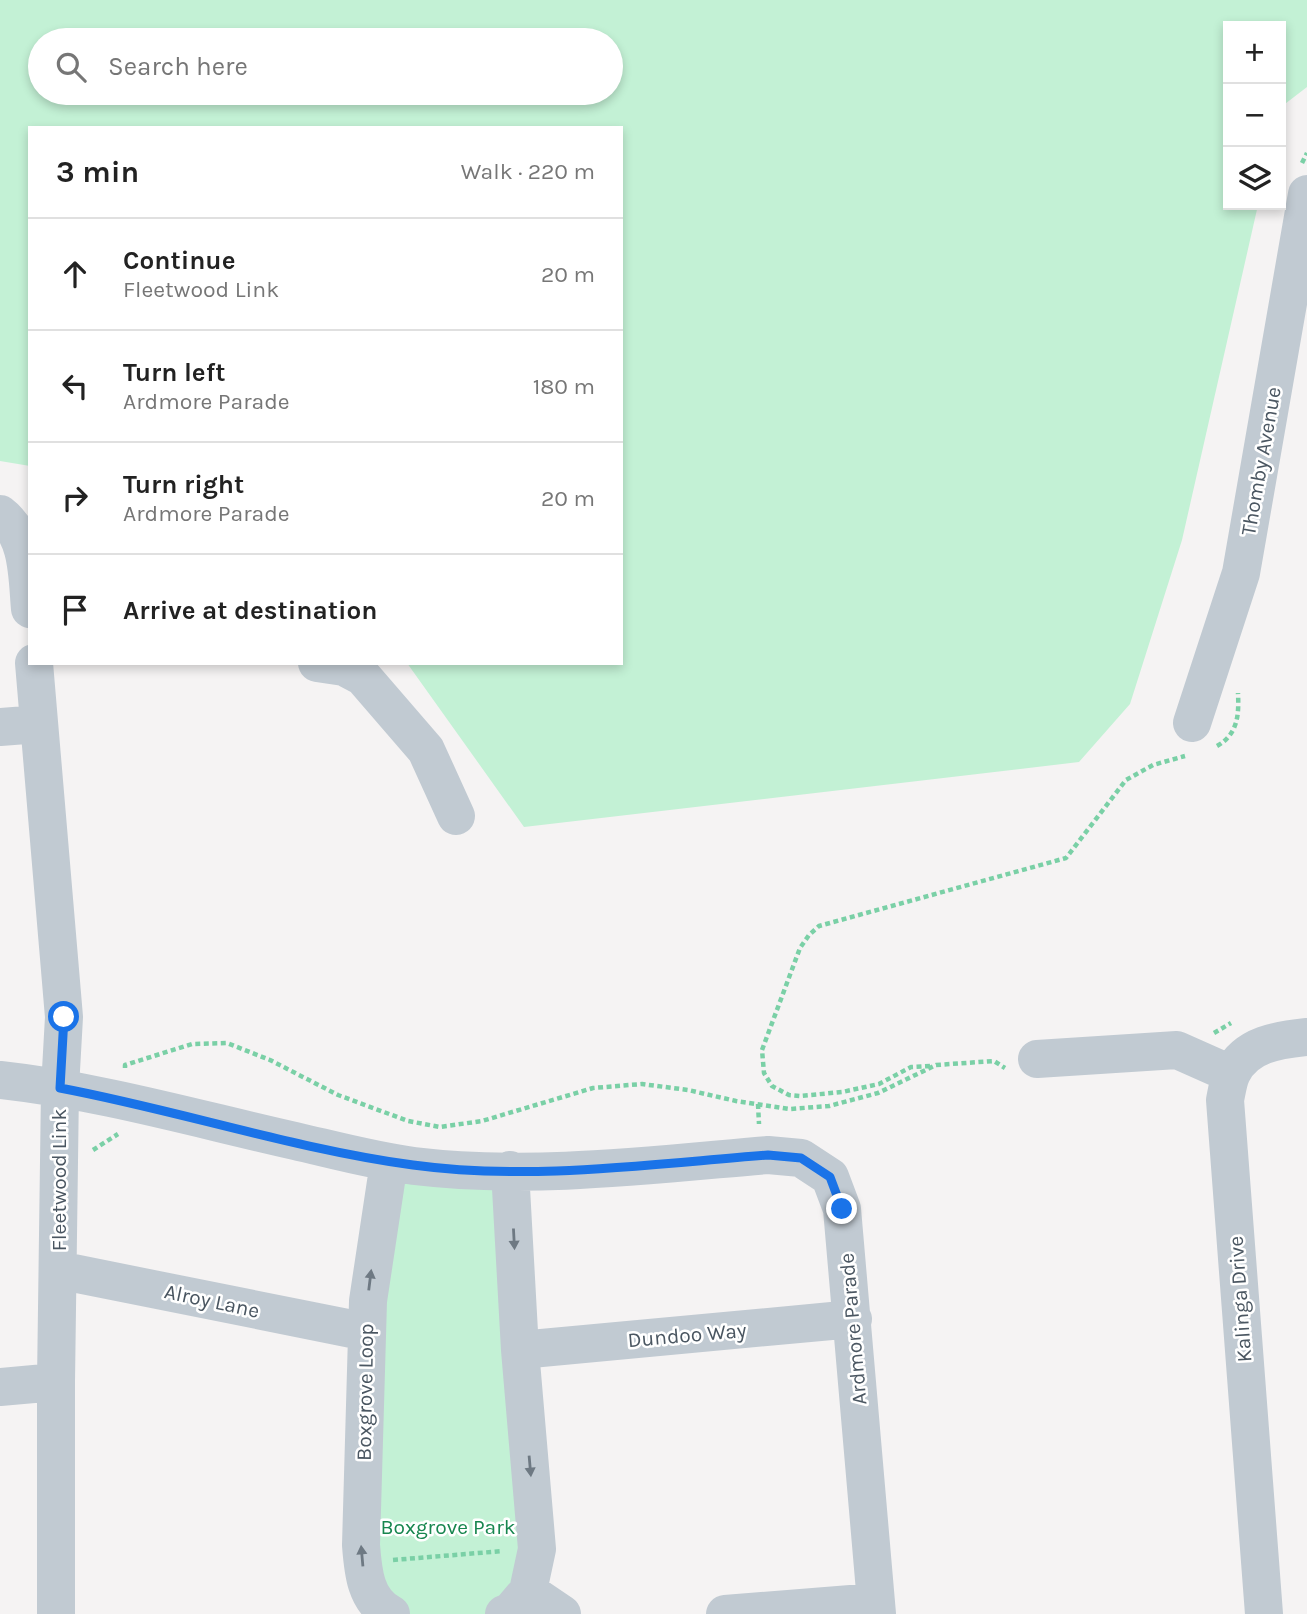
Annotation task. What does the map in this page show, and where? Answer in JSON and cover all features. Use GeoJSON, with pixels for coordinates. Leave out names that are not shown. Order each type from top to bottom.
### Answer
{"type":"FeatureCollection","features":[{"type":"Feature","properties":{"kind":"street","name":"Thomby Avenue"},"geometry":{"type":"LineString","coordinates":[[1197,742],[1241,573],[1303,180]]}},
{"type":"Feature","properties":{"kind":"street"},"geometry":{"type":"LineString","coordinates":[[14,517],[25,554],[28,587]]}},
{"type":"Feature","properties":{"kind":"street","name":"Fleetwood Link"},"geometry":{"type":"LineString","coordinates":[[34,665],[64,1017],[60,1088],[56,1382],[56,1614]]}},
{"type":"Feature","properties":{"kind":"street"},"geometry":{"type":"LineString","coordinates":[[330,665],[344,667],[363,677],[426,750],[456,816]]}},
{"type":"Feature","properties":{"kind":"street"},"geometry":{"type":"LineString","coordinates":[[0,727],[39,724]]}},
{"type":"Feature","properties":{"kind":"street"},"geometry":{"type":"LineString","coordinates":[[1037,1059],[1177,1051],[1231,1074],[1245,1055],[1273,1040],[1307,1037]]}},
{"type":"Feature","properties":{"kind":"street","name":"Kalinga Drive"},"geometry":{"type":"LineString","coordinates":[[1231,1074],[1225,1100],[1264,1614]]}},
{"type":"Feature","properties":{"kind":"street","name":"Ardmore Parade"},"geometry":{"type":"LineString","coordinates":[[0,1080],[60,1088],[415,1166],[556,1171],[768,1155],[801,1158],[830,1177],[842,1209],[876,1608]]}},
{"type":"Feature","properties":{"kind":"street","name":"Boxgrove Loop"},"geometry":{"type":"LineString","coordinates":[[378,1610],[365,1581],[363,1562],[367,1332],[373,1261],[389,1162]]}},
{"type":"Feature","properties":{"kind":"street"},"geometry":{"type":"LineString","coordinates":[[510,1170],[520,1350],[537,1549],[515,1603],[562,1614]]}},
{"type":"Feature","properties":{"kind":"street","name":"Alroy Lane"},"geometry":{"type":"LineString","coordinates":[[58,1270],[367,1332]]}},
{"type":"Feature","properties":{"kind":"street","name":"Dundoo Way"},"geometry":{"type":"LineString","coordinates":[[520,1350],[853,1319]]}},
{"type":"Feature","properties":{"kind":"street"},"geometry":{"type":"LineString","coordinates":[[0,1387],[56,1382]]}},
{"type":"Feature","properties":{"kind":"street"},"geometry":{"type":"LineString","coordinates":[[725,1614],[876,1608]]}},
{"type":"Feature","properties":{"kind":"path"},"geometry":{"type":"LineString","coordinates":[[1303,180],[1307,153]]}},
{"type":"Feature","properties":{"kind":"path"},"geometry":{"type":"LineString","coordinates":[[935,1065],[911,1067],[879,1084],[842,1092],[800,1096],[789,1095],[772,1086],[764,1073],[762,1051],[800,947],[809,935],[819,926],[1066,858],[1126,780],[1197,742],[1224,741],[1234,731],[1238,717],[1237,687]]}},
{"type":"Feature","properties":{"kind":"path"},"geometry":{"type":"LineString","coordinates":[[92,1151],[124,1130]]}},
{"type":"Feature","properties":{"kind":"path"},"geometry":{"type":"LineString","coordinates":[[363,1562],[537,1549]]}},
{"type":"Feature","properties":{"kind":"green space"},"geometry":{"type":"Polygon","coordinates":[[[0,0],[1307,0],[1307,87],[1286,103],[1286,21],[1223,21],[1223,210],[1257,210],[1182,540],[1130,704],[1079,762],[524,827],[408,665],[623,665],[623,126],[28,126],[28,466],[0,461],[0,0]]]}},
{"type":"Feature","properties":{"kind":"green space","name":"Boxgrove Park"},"geometry":{"type":"Polygon","coordinates":[[[389,1162],[510,1170],[537,1549],[505,1614],[375,1614],[389,1162]]]}},
{"type":"Feature","properties":{"kind":"route"},"geometry":{"type":"LineString","coordinates":[[64,1017],[60,1088],[341,1152],[415,1166],[488,1171],[556,1171],[768,1155],[801,1158],[830,1177],[842,1209]]}}]}
